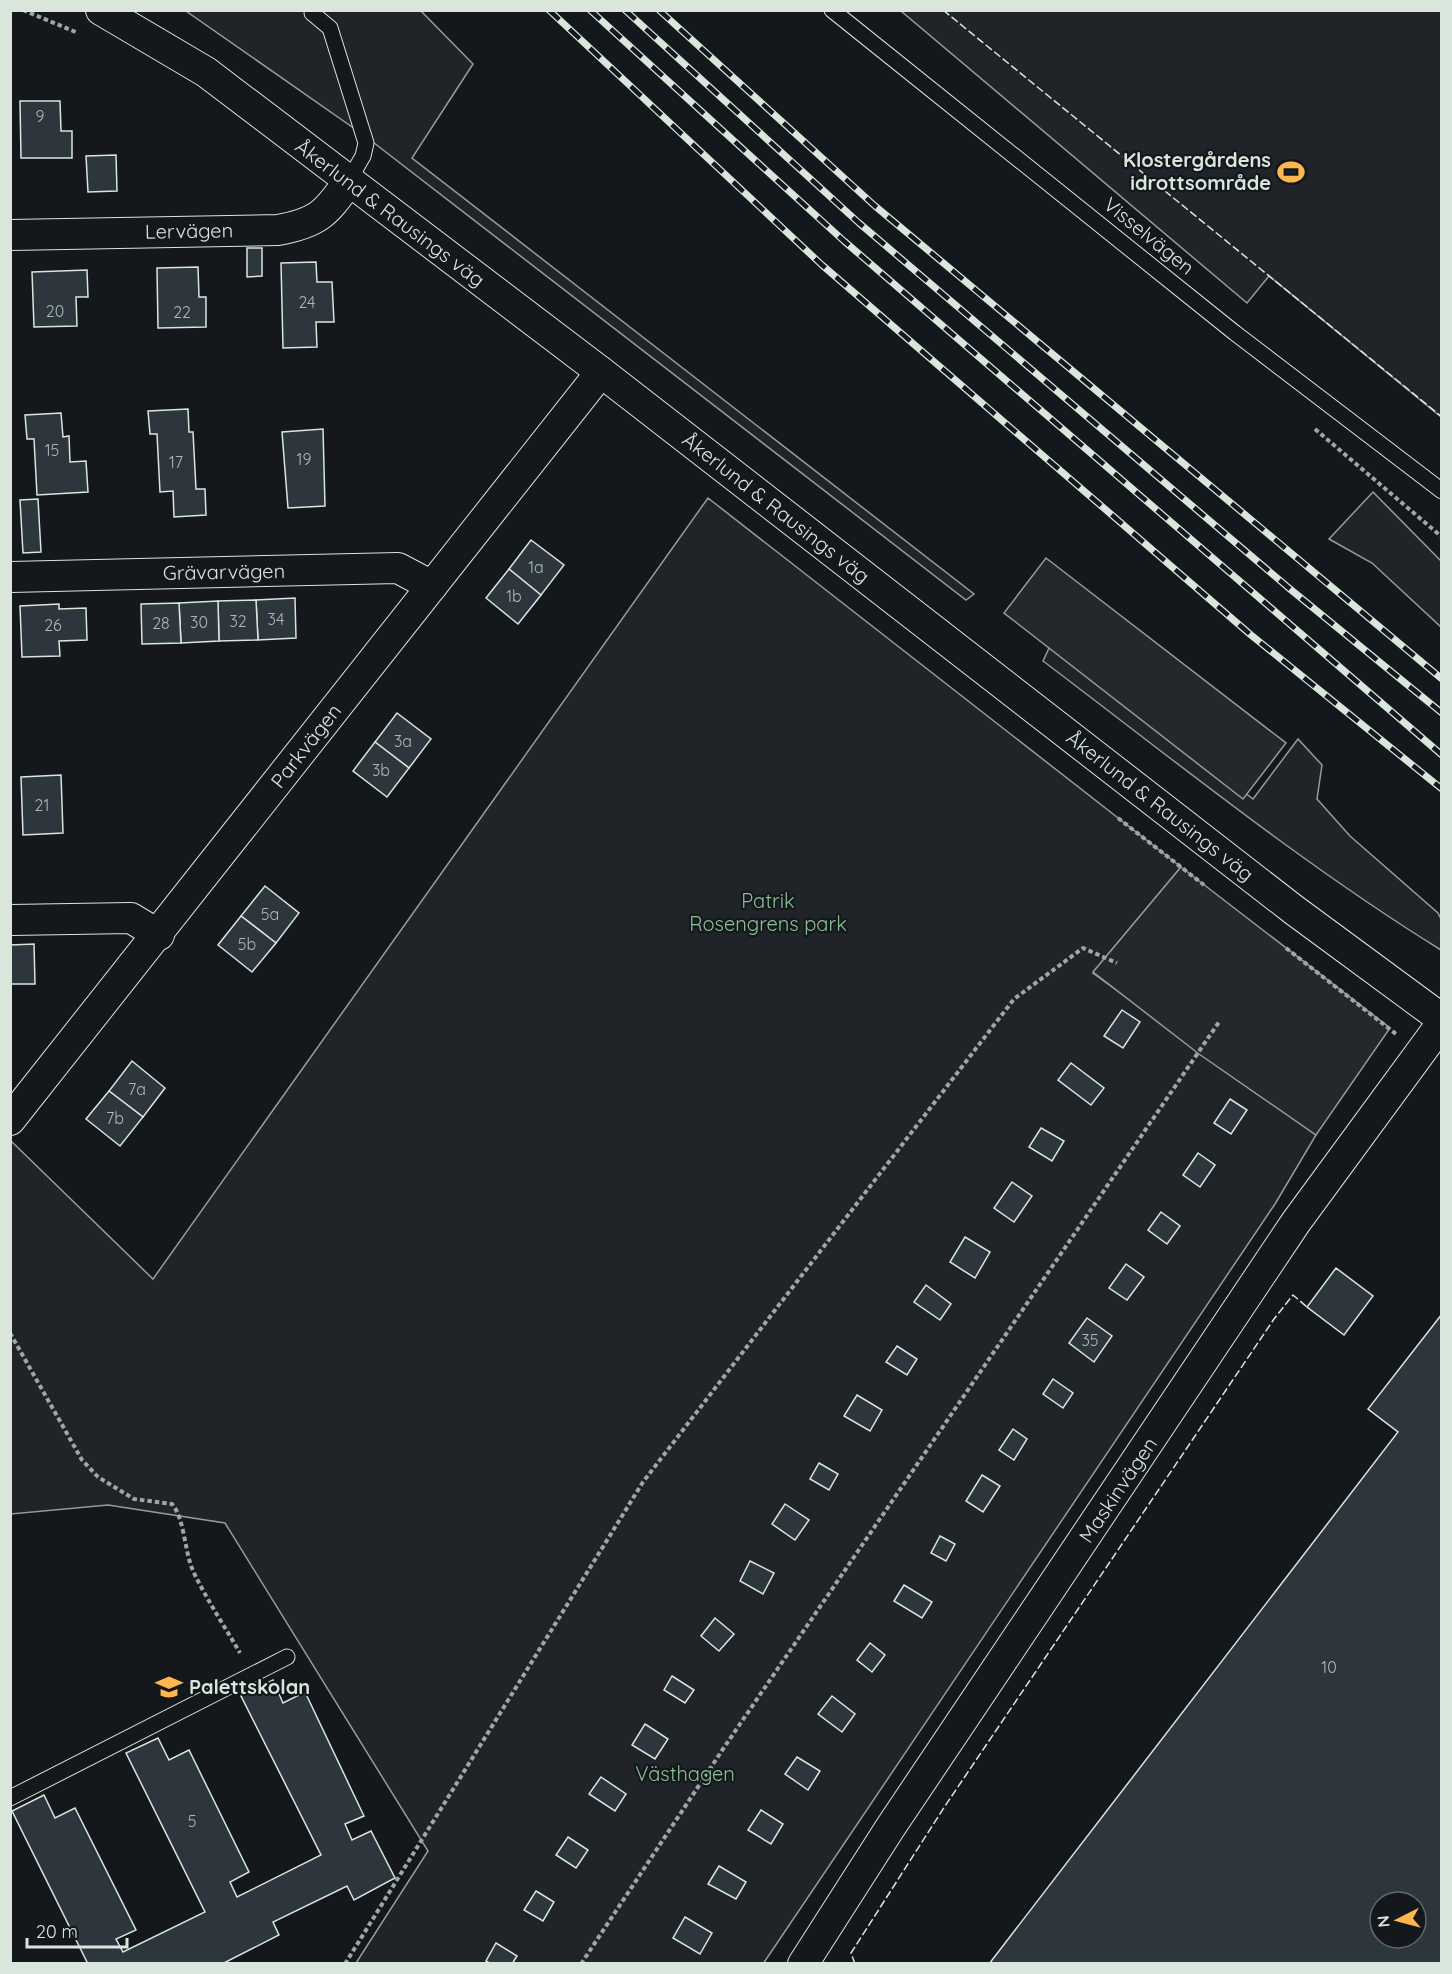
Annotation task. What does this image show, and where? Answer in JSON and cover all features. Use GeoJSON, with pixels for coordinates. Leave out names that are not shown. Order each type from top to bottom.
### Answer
{"type":"FeatureCollection","features":[{"type":"Feature","properties":{"kind":"street","name":"Åkerlund & Rausings väg"},"geometry":{"type":"LineString","coordinates":[[101,10],[206,72],[601,372],[1442,1021]]}},
{"type":"Feature","properties":{"kind":"street","name":"Lervägen"},"geometry":{"type":"LineString","coordinates":[[10,235],[278,230],[301,226],[320,217],[348,182]]}},
{"type":"Feature","properties":{"kind":"street","name":"Parkvägen"},"geometry":{"type":"LineString","coordinates":[[10,1120],[601,372]]}},
{"type":"Feature","properties":{"kind":"street","name":"Grävarvägen"},"geometry":{"type":"LineString","coordinates":[[10,577],[398,568],[432,586]]}},
{"type":"Feature","properties":{"kind":"street"},"geometry":{"type":"LineString","coordinates":[[10,920],[131,918],[159,934]]}},
{"type":"Feature","properties":{"kind":"street","name":"Maskinvägen"},"geometry":{"type":"LineString","coordinates":[[803,1964],[890,1828],[1296,1222],[1442,1021]]}},
{"type":"Feature","properties":{"kind":"lane","name":"Visselvägen"},"geometry":{"type":"LineString","coordinates":[[832,10],[1235,333],[1442,491]]}},
{"type":"Feature","properties":{"kind":"lane"},"geometry":{"type":"LineString","coordinates":[[312,13],[330,28],[366,142],[363,156],[348,182]]}},
{"type":"Feature","properties":{"kind":"lane"},"geometry":{"type":"LineString","coordinates":[[10,1798],[253,1676],[286,1657]]}},
{"type":"Feature","properties":{"kind":"path"},"geometry":{"type":"LineString","coordinates":[[23,10],[84,37]]}},
{"type":"Feature","properties":{"kind":"path"},"geometry":{"type":"LineString","coordinates":[[1308,423],[1442,537]]}},
{"type":"Feature","properties":{"kind":"path"},"geometry":{"type":"LineString","coordinates":[[1114,815],[1209,888]]}},
{"type":"Feature","properties":{"kind":"path"},"geometry":{"type":"LineString","coordinates":[[1284,946],[1390,1028],[1418,1054]]}},
{"type":"Feature","properties":{"kind":"path"},"geometry":{"type":"LineString","coordinates":[[345,1964],[643,1482],[1014,999],[1083,948],[1117,963]]}},
{"type":"Feature","properties":{"kind":"path"},"geometry":{"type":"LineString","coordinates":[[581,1964],[725,1746],[1220,1022]]}},
{"type":"Feature","properties":{"kind":"path"},"geometry":{"type":"LineString","coordinates":[[10,1333],[82,1460],[98,1477],[134,1499],[172,1504],[180,1513],[184,1547],[194,1572],[253,1676]]}},
{"type":"Feature","properties":{"kind":"green space"},"geometry":{"type":"Polygon","coordinates":[[[186,11],[421,11],[473,64],[412,158],[974,594],[966,600],[365,136],[186,11]]]}},
{"type":"Feature","properties":{"kind":"green space","name":"Klostergårdens idrottsområde"},"geometry":{"type":"Polygon","coordinates":[[[901,11],[1441,11],[1441,417],[1269,276],[1247,303],[901,11]]]}},
{"type":"Feature","properties":{"kind":"green space"},"geometry":{"type":"Polygon","coordinates":[[[1373,492],[1441,561],[1441,627],[1372,563],[1329,539],[1373,492]]]}},
{"type":"Feature","properties":{"kind":"green space","name":"Patrik Rosengrens park"},"geometry":{"type":"Polygon","coordinates":[[[708,498],[1181,867],[1093,973],[1316,1135],[1275,1204],[763,1964],[356,1963],[428,1851],[225,1523],[108,1505],[11,1514],[10,1140],[153,1279],[708,498]]]}},
{"type":"Feature","properties":{"kind":"green space"},"geometry":{"type":"Polygon","coordinates":[[[1051,644],[1253,799],[1298,739],[1322,765],[1317,799],[1350,836],[1438,913],[1441,919],[1441,950],[1389,917],[1289,847],[1043,661],[1051,644]]]}},
{"type":"Feature","properties":{"kind":"shaded area"},"geometry":{"type":"Polygon","coordinates":[[[1046,558],[1286,743],[1243,799],[1004,613],[1046,558]]]}},
{"type":"Feature","properties":{"kind":"shaded area"},"geometry":{"type":"Polygon","coordinates":[[[1181,867],[1390,1028],[1316,1135],[1199,1054],[1093,972],[1181,867]]]}},
{"type":"Feature","properties":{"kind":"building"},"geometry":{"type":"Polygon","coordinates":[[[20,101],[60,101],[61,131],[72,131],[72,158],[21,158],[20,101]]]}},
{"type":"Feature","properties":{"kind":"building"},"geometry":{"type":"Polygon","coordinates":[[[116,155],[117,191],[88,192],[86,156],[116,155]]]}},
{"type":"Feature","properties":{"kind":"building"},"geometry":{"type":"Polygon","coordinates":[[[247,248],[262,248],[262,276],[247,277],[247,248]]]}},
{"type":"Feature","properties":{"kind":"building"},"geometry":{"type":"Polygon","coordinates":[[[316,262],[317,282],[332,282],[334,322],[316,322],[317,347],[283,348],[281,263],[316,262]]]}},
{"type":"Feature","properties":{"kind":"building"},"geometry":{"type":"Polygon","coordinates":[[[198,267],[199,297],[206,297],[206,327],[158,328],[157,268],[198,267]]]}},
{"type":"Feature","properties":{"kind":"building"},"geometry":{"type":"Polygon","coordinates":[[[87,270],[88,297],[76,297],[77,326],[34,327],[32,272],[87,270]]]}},
{"type":"Feature","properties":{"kind":"building"},"geometry":{"type":"Polygon","coordinates":[[[188,409],[189,432],[193,432],[196,489],[205,489],[206,515],[174,517],[173,491],[160,492],[157,434],[150,434],[148,411],[188,409]]]}},
{"type":"Feature","properties":{"kind":"building"},"geometry":{"type":"Polygon","coordinates":[[[61,413],[63,437],[69,436],[70,462],[86,461],[88,492],[37,495],[34,439],[27,439],[25,415],[61,413]]]}},
{"type":"Feature","properties":{"kind":"building"},"geometry":{"type":"Polygon","coordinates":[[[323,429],[325,506],[288,508],[282,432],[323,429]]]}},
{"type":"Feature","properties":{"kind":"building"},"geometry":{"type":"Polygon","coordinates":[[[38,499],[41,552],[23,553],[20,500],[38,499]]]}},
{"type":"Feature","properties":{"kind":"building"},"geometry":{"type":"Polygon","coordinates":[[[531,540],[564,565],[541,595],[509,569],[531,540]]]}},
{"type":"Feature","properties":{"kind":"building"},"geometry":{"type":"Polygon","coordinates":[[[509,569],[541,595],[518,624],[486,598],[509,569]]]}},
{"type":"Feature","properties":{"kind":"building"},"geometry":{"type":"Polygon","coordinates":[[[295,598],[296,638],[258,640],[256,600],[295,598]]]}},
{"type":"Feature","properties":{"kind":"building"},"geometry":{"type":"Polygon","coordinates":[[[256,600],[258,640],[219,641],[218,601],[256,600]]]}},
{"type":"Feature","properties":{"kind":"building"},"geometry":{"type":"Polygon","coordinates":[[[218,601],[219,641],[181,643],[179,603],[218,601]]]}},
{"type":"Feature","properties":{"kind":"building"},"geometry":{"type":"Polygon","coordinates":[[[179,603],[181,643],[142,644],[141,604],[179,603]]]}},
{"type":"Feature","properties":{"kind":"building"},"geometry":{"type":"Polygon","coordinates":[[[59,604],[59,609],[86,608],[87,640],[59,641],[60,656],[22,657],[20,606],[59,604]]]}},
{"type":"Feature","properties":{"kind":"building"},"geometry":{"type":"Polygon","coordinates":[[[397,713],[431,739],[409,768],[375,742],[397,713]]]}},
{"type":"Feature","properties":{"kind":"building"},"geometry":{"type":"Polygon","coordinates":[[[375,742],[409,768],[387,797],[353,771],[375,742]]]}},
{"type":"Feature","properties":{"kind":"building"},"geometry":{"type":"Polygon","coordinates":[[[61,775],[63,833],[23,835],[21,777],[61,775]]]}},
{"type":"Feature","properties":{"kind":"building"},"geometry":{"type":"Polygon","coordinates":[[[265,886],[299,913],[276,943],[241,916],[265,886]]]}},
{"type":"Feature","properties":{"kind":"building"},"geometry":{"type":"Polygon","coordinates":[[[241,916],[276,943],[252,972],[218,945],[241,916]]]}},
{"type":"Feature","properties":{"kind":"building"},"geometry":{"type":"Polygon","coordinates":[[[34,944],[35,984],[10,984],[10,945],[34,944]]]}},
{"type":"Feature","properties":{"kind":"building"},"geometry":{"type":"Polygon","coordinates":[[[1122,1010],[1140,1022],[1123,1048],[1104,1036],[1122,1010]]]}},
{"type":"Feature","properties":{"kind":"building"},"geometry":{"type":"Polygon","coordinates":[[[132,1061],[165,1088],[143,1117],[109,1091],[132,1061]]]}},
{"type":"Feature","properties":{"kind":"building"},"geometry":{"type":"Polygon","coordinates":[[[1071,1063],[1104,1088],[1091,1105],[1058,1080],[1071,1063]]]}},
{"type":"Feature","properties":{"kind":"building"},"geometry":{"type":"Polygon","coordinates":[[[109,1091],[143,1117],[120,1146],[86,1119],[109,1091]]]}},
{"type":"Feature","properties":{"kind":"building"},"geometry":{"type":"Polygon","coordinates":[[[1230,1099],[1247,1110],[1231,1134],[1214,1123],[1230,1099]]]}},
{"type":"Feature","properties":{"kind":"building"},"geometry":{"type":"Polygon","coordinates":[[[1041,1128],[1064,1141],[1052,1161],[1029,1147],[1041,1128]]]}},
{"type":"Feature","properties":{"kind":"building"},"geometry":{"type":"Polygon","coordinates":[[[1198,1153],[1215,1165],[1200,1187],[1183,1175],[1198,1153]]]}},
{"type":"Feature","properties":{"kind":"building"},"geometry":{"type":"Polygon","coordinates":[[[1012,1182],[1032,1196],[1014,1222],[994,1208],[1012,1182]]]}},
{"type":"Feature","properties":{"kind":"building"},"geometry":{"type":"Polygon","coordinates":[[[1161,1212],[1180,1226],[1167,1244],[1148,1230],[1161,1212]]]}},
{"type":"Feature","properties":{"kind":"building"},"geometry":{"type":"Polygon","coordinates":[[[965,1237],[990,1252],[975,1278],[950,1262],[965,1237]]]}},
{"type":"Feature","properties":{"kind":"building"},"geometry":{"type":"Polygon","coordinates":[[[1126,1264],[1144,1277],[1127,1300],[1109,1288],[1126,1264]]]}},
{"type":"Feature","properties":{"kind":"building"},"geometry":{"type":"Polygon","coordinates":[[[1336,1268],[1373,1296],[1344,1335],[1307,1307],[1336,1268]]]}},
{"type":"Feature","properties":{"kind":"building"},"geometry":{"type":"Polygon","coordinates":[[[926,1285],[951,1304],[940,1320],[914,1302],[926,1285]]]}},
{"type":"Feature","properties":{"kind":"building"},"geometry":{"type":"Polygon","coordinates":[[[1442,1314],[1442,1964],[989,1964],[1398,1432],[1368,1409],[1442,1314]]]}},
{"type":"Feature","properties":{"kind":"building"},"geometry":{"type":"Polygon","coordinates":[[[1087,1318],[1112,1336],[1094,1362],[1069,1343],[1087,1318]]]}},
{"type":"Feature","properties":{"kind":"building"},"geometry":{"type":"Polygon","coordinates":[[[897,1346],[917,1359],[907,1375],[886,1362],[897,1346]]]}},
{"type":"Feature","properties":{"kind":"building"},"geometry":{"type":"Polygon","coordinates":[[[1053,1379],[1073,1393],[1063,1408],[1043,1394],[1053,1379]]]}},
{"type":"Feature","properties":{"kind":"building"},"geometry":{"type":"Polygon","coordinates":[[[857,1395],[882,1410],[870,1431],[844,1416],[857,1395]]]}},
{"type":"Feature","properties":{"kind":"building"},"geometry":{"type":"Polygon","coordinates":[[[1013,1429],[1027,1439],[1014,1460],[999,1450],[1013,1429]]]}},
{"type":"Feature","properties":{"kind":"building"},"geometry":{"type":"Polygon","coordinates":[[[819,1463],[838,1474],[829,1490],[810,1479],[819,1463]]]}},
{"type":"Feature","properties":{"kind":"building"},"geometry":{"type":"Polygon","coordinates":[[[982,1475],[1000,1486],[983,1512],[966,1501],[982,1475]]]}},
{"type":"Feature","properties":{"kind":"building"},"geometry":{"type":"Polygon","coordinates":[[[785,1504],[809,1520],[795,1540],[772,1524],[785,1504]]]}},
{"type":"Feature","properties":{"kind":"building"},"geometry":{"type":"Polygon","coordinates":[[[940,1536],[955,1544],[946,1561],[931,1553],[940,1536]]]}},
{"type":"Feature","properties":{"kind":"building"},"geometry":{"type":"Polygon","coordinates":[[[750,1561],[774,1573],[763,1594],[740,1581],[750,1561]]]}},
{"type":"Feature","properties":{"kind":"building"},"geometry":{"type":"Polygon","coordinates":[[[904,1585],[932,1602],[922,1618],[894,1601],[904,1585]]]}},
{"type":"Feature","properties":{"kind":"building"},"geometry":{"type":"Polygon","coordinates":[[[715,1618],[734,1634],[719,1651],[701,1636],[715,1618]]]}},
{"type":"Feature","properties":{"kind":"building"},"geometry":{"type":"Polygon","coordinates":[[[870,1643],[885,1655],[872,1672],[857,1660],[870,1643]]]}},
{"type":"Feature","properties":{"kind":"building"},"geometry":{"type":"Polygon","coordinates":[[[672,1676],[694,1690],[685,1703],[664,1690],[672,1676]]]}},
{"type":"Feature","properties":{"kind":"building"},"geometry":{"type":"Polygon","coordinates":[[[273,1680],[283,1703],[305,1692],[364,1816],[345,1824],[352,1840],[371,1831],[395,1878],[354,1900],[347,1886],[273,1922],[279,1935],[222,1964],[88,1964],[12,1811],[44,1795],[55,1818],[75,1808],[136,1930],[116,1939],[123,1952],[205,1912],[126,1753],[158,1738],[169,1760],[189,1750],[249,1872],[230,1882],[237,1897],[321,1855],[241,1696],[273,1680]]]}},
{"type":"Feature","properties":{"kind":"building"},"geometry":{"type":"Polygon","coordinates":[[[832,1696],[855,1714],[842,1732],[818,1714],[832,1696]]]}},
{"type":"Feature","properties":{"kind":"building"},"geometry":{"type":"Polygon","coordinates":[[[645,1724],[668,1739],[655,1759],[632,1745],[645,1724]]]}},
{"type":"Feature","properties":{"kind":"building"},"geometry":{"type":"Polygon","coordinates":[[[797,1757],[820,1771],[808,1790],[785,1774],[797,1757]]]}},
{"type":"Feature","properties":{"kind":"building"},"geometry":{"type":"Polygon","coordinates":[[[601,1777],[626,1794],[615,1811],[589,1794],[601,1777]]]}},
{"type":"Feature","properties":{"kind":"building"},"geometry":{"type":"Polygon","coordinates":[[[761,1810],[783,1824],[771,1844],[748,1830],[761,1810]]]}},
{"type":"Feature","properties":{"kind":"building"},"geometry":{"type":"Polygon","coordinates":[[[568,1837],[588,1850],[576,1868],[556,1855],[568,1837]]]}},
{"type":"Feature","properties":{"kind":"building"},"geometry":{"type":"Polygon","coordinates":[[[719,1866],[746,1882],[736,1899],[708,1884],[719,1866]]]}},
{"type":"Feature","properties":{"kind":"building"},"geometry":{"type":"Polygon","coordinates":[[[536,1891],[554,1902],[543,1921],[524,1910],[536,1891]]]}},
{"type":"Feature","properties":{"kind":"building"},"geometry":{"type":"Polygon","coordinates":[[[685,1917],[712,1933],[700,1954],[673,1938],[685,1917]]]}},
{"type":"Feature","properties":{"kind":"building"},"geometry":{"type":"Polygon","coordinates":[[[496,1943],[517,1956],[512,1964],[491,1964],[486,1961],[496,1943]]]}},
{"type":"Feature","properties":{"kind":"railway"},"geometry":{"type":"LineString","coordinates":[[549,10],[822,265],[1251,635],[1442,789]]}},
{"type":"Feature","properties":{"kind":"railway"},"geometry":{"type":"LineString","coordinates":[[590,10],[844,241],[1442,755]]}},
{"type":"Feature","properties":{"kind":"railway"},"geometry":{"type":"LineString","coordinates":[[625,10],[859,223],[1290,589],[1442,713]]}},
{"type":"Feature","properties":{"kind":"railway"},"geometry":{"type":"LineString","coordinates":[[659,10],[875,206],[1442,679]]}},
{"type":"Feature","properties":{"kind":"fence"},"geometry":{"type":"LineString","coordinates":[[943,10],[1442,417]]}},
{"type":"Feature","properties":{"kind":"fence"},"geometry":{"type":"LineString","coordinates":[[855,1964],[851,1953],[945,1806],[1274,1319],[1293,1295],[1307,1307]]}},
{"type":"Feature","properties":{"kind":"place","name":"Klostergårdens idrottsområde"},"geometry":{"type":"Point","coordinates":[1291,172]}},
{"type":"Feature","properties":{"kind":"place","name":"Palettskolan"},"geometry":{"type":"Point","coordinates":[169,1687]}},
{"type":"Feature","properties":{"kind":"park label","name":"Västhagen"},"geometry":{"type":"Point","coordinates":[685,1774]}}]}
